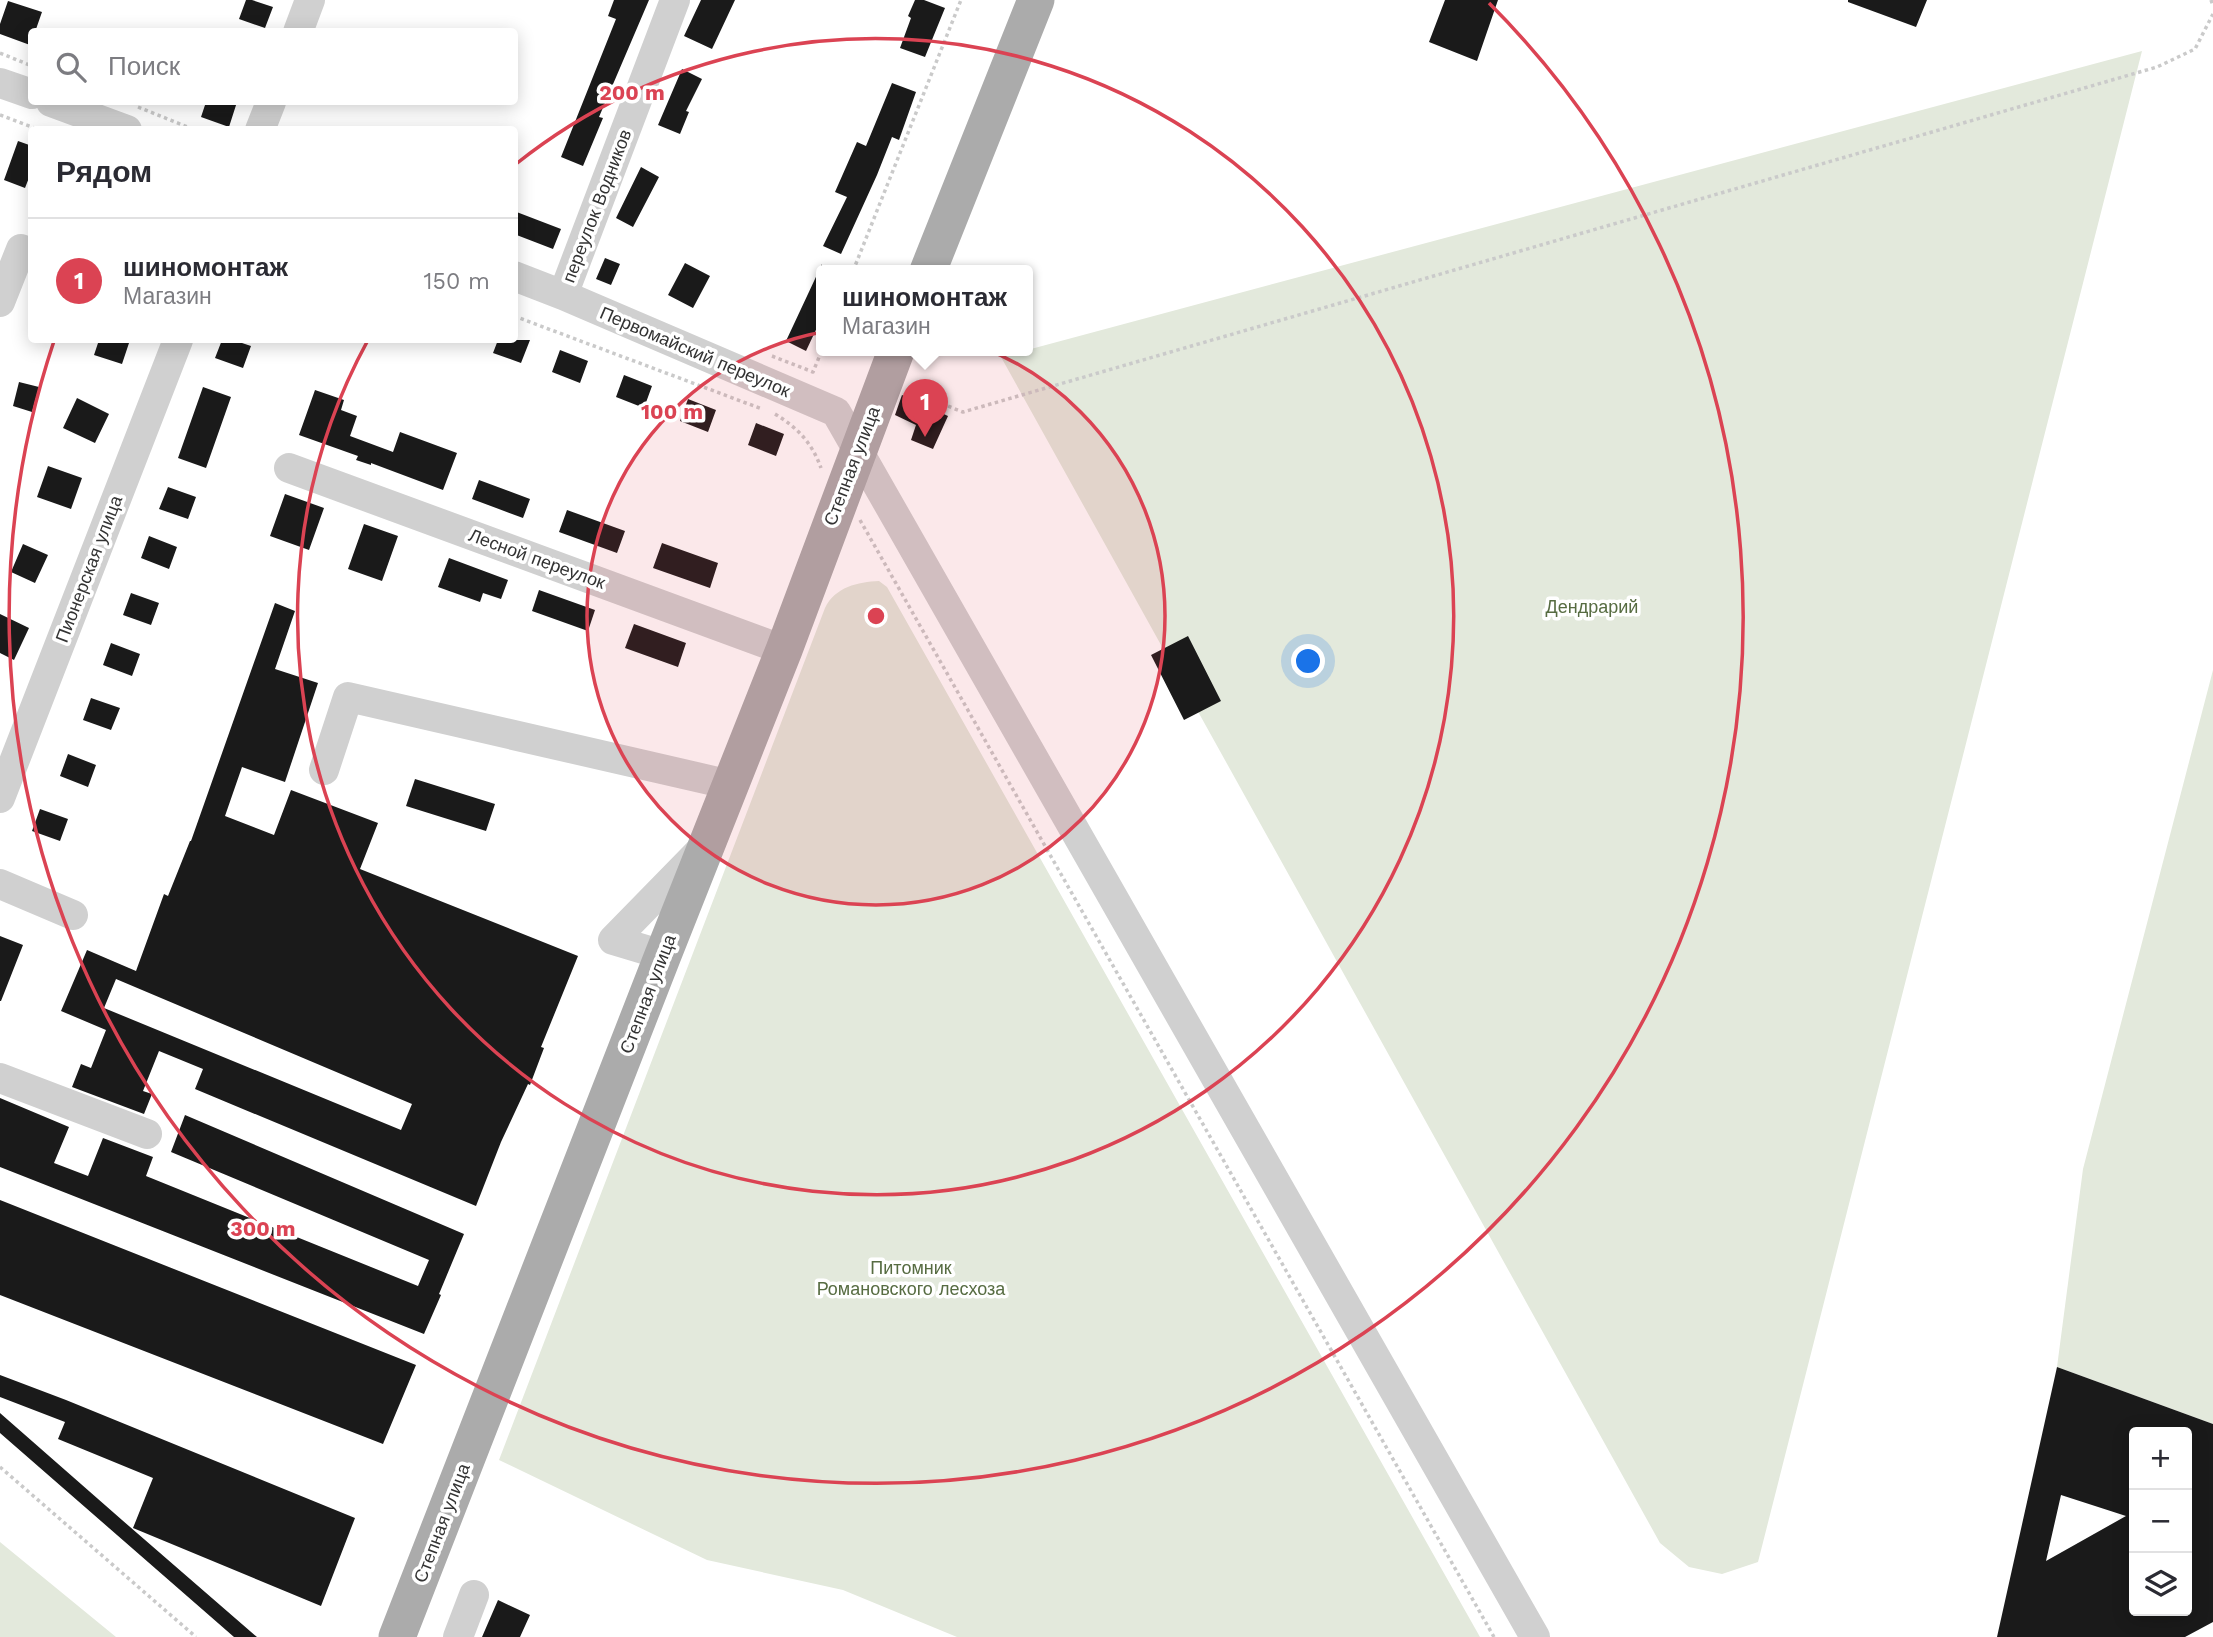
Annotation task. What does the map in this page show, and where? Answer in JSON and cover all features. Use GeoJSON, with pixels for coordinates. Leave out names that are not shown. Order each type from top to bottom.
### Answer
{"type":"FeatureCollection","features":[{"type":"Feature","properties":{"kind":"main road"},"geometry":{"type":"LineString","coordinates":[[930,265],[1036,0]]}},
{"type":"Feature","properties":{"kind":"main road","name":"Степная улица"},"geometry":{"type":"LineString","coordinates":[[397,1637],[784,649],[890,366]]}},
{"type":"Feature","properties":{"kind":"street"},"geometry":{"type":"LineString","coordinates":[[300,28],[310,0]]}},
{"type":"Feature","properties":{"kind":"street","name":"переулок Водников"},"geometry":{"type":"LineString","coordinates":[[563,295],[675,0]]}},
{"type":"Feature","properties":{"kind":"street"},"geometry":{"type":"LineString","coordinates":[[0,83],[28,93]]}},
{"type":"Feature","properties":{"kind":"street"},"geometry":{"type":"LineString","coordinates":[[66,105],[131,118]]}},
{"type":"Feature","properties":{"kind":"street"},"geometry":{"type":"LineString","coordinates":[[262,126],[270,105]]}},
{"type":"Feature","properties":{"kind":"street"},"geometry":{"type":"LineString","coordinates":[[0,302],[21,248],[28,251]]}},
{"type":"Feature","properties":{"kind":"street","name":"Первомайский переулок"},"geometry":{"type":"LineString","coordinates":[[518,278],[836,412],[1535,1637]]}},
{"type":"Feature","properties":{"kind":"street","name":"Пионерская улица"},"geometry":{"type":"LineString","coordinates":[[0,798],[177,343]]}},
{"type":"Feature","properties":{"kind":"street","name":"Лесной переулок"},"geometry":{"type":"LineString","coordinates":[[289,468],[784,649]]}},
{"type":"Feature","properties":{"kind":"street"},"geometry":{"type":"LineString","coordinates":[[324,770],[348,697],[731,785]]}},
{"type":"Feature","properties":{"kind":"street"},"geometry":{"type":"LineString","coordinates":[[663,954],[613,940],[709,842]]}},
{"type":"Feature","properties":{"kind":"street"},"geometry":{"type":"LineString","coordinates":[[0,884],[73,915]]}},
{"type":"Feature","properties":{"kind":"street"},"geometry":{"type":"LineString","coordinates":[[0,1077],[147,1134]]}},
{"type":"Feature","properties":{"kind":"street"},"geometry":{"type":"LineString","coordinates":[[457,1637],[474,1595]]}},
{"type":"Feature","properties":{"kind":"path"},"geometry":{"type":"LineString","coordinates":[[855,265],[961,0]]}},
{"type":"Feature","properties":{"kind":"path"},"geometry":{"type":"LineString","coordinates":[[2211,0],[2213,6]]}},
{"type":"Feature","properties":{"kind":"path"},"geometry":{"type":"LineString","coordinates":[[890,366],[963,412],[2157,67],[2195,49],[2213,14]]}},
{"type":"Feature","properties":{"kind":"path"},"geometry":{"type":"LineString","coordinates":[[0,53],[28,64]]}},
{"type":"Feature","properties":{"kind":"path"},"geometry":{"type":"LineString","coordinates":[[0,115],[29,126]]}},
{"type":"Feature","properties":{"kind":"path"},"geometry":{"type":"LineString","coordinates":[[131,118],[174,126]]}},
{"type":"Feature","properties":{"kind":"path"},"geometry":{"type":"LineString","coordinates":[[518,317],[774,413],[794,425],[816,452],[828,487],[862,522],[1494,1637]]}},
{"type":"Feature","properties":{"kind":"path"},"geometry":{"type":"LineString","coordinates":[[813,372],[820,356]]}},
{"type":"Feature","properties":{"kind":"path"},"geometry":{"type":"LineString","coordinates":[[0,1467],[196,1637]]}},
{"type":"Feature","properties":{"kind":"green space","name":"Дендрарий"},"geometry":{"type":"Polygon","coordinates":[[[2142,51],[1758,1562],[1722,1574],[1689,1567],[1660,1543],[1001,357],[1033,356],[1033,348],[2142,51]]]}},
{"type":"Feature","properties":{"kind":"green space","name":"Питомник Романовского лесхоза"},"geometry":{"type":"Polygon","coordinates":[[[879,581],[887,587],[1480,1637],[957,1637],[843,1590],[707,1560],[499,1460],[825,608],[841,590],[879,581]]]}},
{"type":"Feature","properties":{"kind":"green space"},"geometry":{"type":"Polygon","coordinates":[[[2213,670],[2213,1424],[2057,1367],[2083,1169],[2213,670]]]}},
{"type":"Feature","properties":{"kind":"green space"},"geometry":{"type":"Polygon","coordinates":[[[0,1542],[116,1637],[0,1637],[0,1542]]]}},
{"type":"Feature","properties":{"kind":"building"},"geometry":{"type":"Polygon","coordinates":[[[246,0],[273,7],[265,28],[239,19],[246,0]]]}},
{"type":"Feature","properties":{"kind":"building"},"geometry":{"type":"Polygon","coordinates":[[[614,0],[649,0],[599,117],[603,118],[583,166],[561,157],[616,19],[608,16],[614,0]]]}},
{"type":"Feature","properties":{"kind":"building"},"geometry":{"type":"Polygon","coordinates":[[[701,0],[735,0],[712,49],[684,36],[701,0]]]}},
{"type":"Feature","properties":{"kind":"building"},"geometry":{"type":"Polygon","coordinates":[[[915,0],[924,0],[945,8],[925,57],[900,48],[915,0]]]}},
{"type":"Feature","properties":{"kind":"building"},"geometry":{"type":"Polygon","coordinates":[[[1445,0],[1498,0],[1477,61],[1429,42],[1445,0]]]}},
{"type":"Feature","properties":{"kind":"building"},"geometry":{"type":"Polygon","coordinates":[[[1848,0],[1927,0],[1916,27],[1848,0]]]}},
{"type":"Feature","properties":{"kind":"building"},"geometry":{"type":"Polygon","coordinates":[[[8,1],[42,12],[36,28],[28,28],[28,44],[0,34],[0,24],[8,1]]]}},
{"type":"Feature","properties":{"kind":"building"},"geometry":{"type":"Polygon","coordinates":[[[682,69],[702,79],[686,111],[689,112],[680,134],[658,125],[682,69]]]}},
{"type":"Feature","properties":{"kind":"building"},"geometry":{"type":"Polygon","coordinates":[[[892,83],[916,92],[899,140],[892,137],[841,254],[823,246],[847,197],[835,192],[857,142],[866,146],[892,83]]]}},
{"type":"Feature","properties":{"kind":"building"},"geometry":{"type":"Polygon","coordinates":[[[205,105],[236,105],[229,126],[201,117],[205,105]]]}},
{"type":"Feature","properties":{"kind":"building"},"geometry":{"type":"Polygon","coordinates":[[[18,141],[28,145],[28,180],[25,188],[4,180],[18,141]]]}},
{"type":"Feature","properties":{"kind":"building"},"geometry":{"type":"Polygon","coordinates":[[[641,167],[659,177],[633,227],[616,218],[641,167]]]}},
{"type":"Feature","properties":{"kind":"building"},"geometry":{"type":"Polygon","coordinates":[[[518,213],[561,229],[553,249],[518,236],[518,213]]]}},
{"type":"Feature","properties":{"kind":"building"},"geometry":{"type":"Polygon","coordinates":[[[605,258],[620,264],[611,285],[596,279],[605,258]]]}},
{"type":"Feature","properties":{"kind":"building"},"geometry":{"type":"Polygon","coordinates":[[[685,263],[710,276],[693,308],[668,295],[685,263]]]}},
{"type":"Feature","properties":{"kind":"building"},"geometry":{"type":"Polygon","coordinates":[[[816,277],[816,330],[806,351],[786,341],[816,277]]]}},
{"type":"Feature","properties":{"kind":"building"},"geometry":{"type":"Polygon","coordinates":[[[530,340],[521,363],[493,353],[497,343],[530,340]]]}},
{"type":"Feature","properties":{"kind":"building"},"geometry":{"type":"Polygon","coordinates":[[[98,343],[129,343],[122,364],[94,355],[98,343]]]}},
{"type":"Feature","properties":{"kind":"building"},"geometry":{"type":"Polygon","coordinates":[[[221,343],[251,346],[243,368],[215,358],[221,343]]]}},
{"type":"Feature","properties":{"kind":"building"},"geometry":{"type":"Polygon","coordinates":[[[560,350],[588,361],[580,383],[552,372],[560,350]]]}},
{"type":"Feature","properties":{"kind":"building"},"geometry":{"type":"Polygon","coordinates":[[[624,375],[652,386],[644,408],[616,397],[624,375]]]}},
{"type":"Feature","properties":{"kind":"building"},"geometry":{"type":"Polygon","coordinates":[[[19,382],[39,387],[32,412],[13,406],[19,382]]]}},
{"type":"Feature","properties":{"kind":"building"},"geometry":{"type":"Polygon","coordinates":[[[203,387],[231,397],[206,468],[178,458],[203,387]]]}},
{"type":"Feature","properties":{"kind":"building"},"geometry":{"type":"Polygon","coordinates":[[[315,390],[344,400],[341,410],[357,416],[350,436],[393,452],[400,432],[457,453],[443,490],[356,460],[358,456],[299,435],[315,390]]]}},
{"type":"Feature","properties":{"kind":"building"},"geometry":{"type":"Polygon","coordinates":[[[902,395],[948,416],[933,449],[911,440],[916,425],[895,415],[902,395]]]}},
{"type":"Feature","properties":{"kind":"building"},"geometry":{"type":"Polygon","coordinates":[[[77,398],[109,414],[95,443],[63,428],[77,398]]]}},
{"type":"Feature","properties":{"kind":"building"},"geometry":{"type":"Polygon","coordinates":[[[688,399],[716,410],[708,432],[680,421],[688,399]]]}},
{"type":"Feature","properties":{"kind":"building"},"geometry":{"type":"Polygon","coordinates":[[[756,423],[784,434],[776,456],[748,445],[756,423]]]}},
{"type":"Feature","properties":{"kind":"building"},"geometry":{"type":"Polygon","coordinates":[[[48,466],[82,478],[71,509],[37,497],[48,466]]]}},
{"type":"Feature","properties":{"kind":"building"},"geometry":{"type":"Polygon","coordinates":[[[479,480],[530,499],[523,518],[472,499],[479,480]]]}},
{"type":"Feature","properties":{"kind":"building"},"geometry":{"type":"Polygon","coordinates":[[[168,487],[196,497],[188,519],[159,509],[168,487]]]}},
{"type":"Feature","properties":{"kind":"building"},"geometry":{"type":"Polygon","coordinates":[[[285,494],[324,508],[309,550],[270,536],[285,494]]]}},
{"type":"Feature","properties":{"kind":"building"},"geometry":{"type":"Polygon","coordinates":[[[567,510],[625,531],[617,553],[559,532],[567,510]]]}},
{"type":"Feature","properties":{"kind":"building"},"geometry":{"type":"Polygon","coordinates":[[[364,524],[398,536],[382,581],[348,569],[364,524]]]}},
{"type":"Feature","properties":{"kind":"building"},"geometry":{"type":"Polygon","coordinates":[[[149,536],[177,547],[169,569],[141,558],[149,536]]]}},
{"type":"Feature","properties":{"kind":"building"},"geometry":{"type":"Polygon","coordinates":[[[662,543],[718,563],[710,588],[653,568],[662,543]]]}},
{"type":"Feature","properties":{"kind":"building"},"geometry":{"type":"Polygon","coordinates":[[[23,544],[48,555],[35,583],[11,572],[23,544]]]}},
{"type":"Feature","properties":{"kind":"building"},"geometry":{"type":"Polygon","coordinates":[[[449,558],[508,580],[501,599],[483,593],[480,602],[438,587],[449,558]]]}},
{"type":"Feature","properties":{"kind":"building"},"geometry":{"type":"Polygon","coordinates":[[[539,590],[595,610],[588,631],[532,611],[539,590]]]}},
{"type":"Feature","properties":{"kind":"building"},"geometry":{"type":"Polygon","coordinates":[[[131,593],[159,603],[151,625],[123,615],[131,593]]]}},
{"type":"Feature","properties":{"kind":"building"},"geometry":{"type":"Polygon","coordinates":[[[275,603],[295,611],[275,669],[318,683],[285,782],[242,767],[225,816],[274,835],[291,790],[378,823],[360,869],[578,956],[541,1047],[544,1048],[530,1085],[528,1084],[501,1142],[476,1206],[195,1089],[203,1069],[159,1051],[143,1091],[152,1094],[144,1114],[72,1087],[81,1064],[91,1068],[106,1030],[61,1011],[87,950],[136,971],[164,894],[168,896],[191,841],[275,603]],[[116,979],[104,1008],[401,1130],[412,1104],[116,979]]]}},
{"type":"Feature","properties":{"kind":"building"},"geometry":{"type":"Polygon","coordinates":[[[0,614],[29,628],[14,660],[0,653],[0,614]]]}},
{"type":"Feature","properties":{"kind":"building"},"geometry":{"type":"Polygon","coordinates":[[[634,624],[686,643],[678,667],[625,648],[634,624]]]}},
{"type":"Feature","properties":{"kind":"building"},"geometry":{"type":"Polygon","coordinates":[[[1188,636],[1221,701],[1184,720],[1151,655],[1188,636]]]}},
{"type":"Feature","properties":{"kind":"building"},"geometry":{"type":"Polygon","coordinates":[[[111,643],[140,654],[132,676],[103,665],[111,643]]]}},
{"type":"Feature","properties":{"kind":"building"},"geometry":{"type":"Polygon","coordinates":[[[91,698],[120,708],[111,730],[83,720],[91,698]]]}},
{"type":"Feature","properties":{"kind":"building"},"geometry":{"type":"Polygon","coordinates":[[[68,754],[96,765],[88,787],[60,776],[68,754]]]}},
{"type":"Feature","properties":{"kind":"building"},"geometry":{"type":"Polygon","coordinates":[[[415,779],[495,804],[486,831],[406,806],[415,779]]]}},
{"type":"Feature","properties":{"kind":"building"},"geometry":{"type":"Polygon","coordinates":[[[40,809],[68,819],[60,841],[32,831],[40,809]]]}},
{"type":"Feature","properties":{"kind":"building"},"geometry":{"type":"Polygon","coordinates":[[[0,936],[23,945],[1,1001],[0,1001],[0,936]]]}},
{"type":"Feature","properties":{"kind":"building"},"geometry":{"type":"Polygon","coordinates":[[[0,1098],[69,1127],[54,1163],[88,1176],[103,1138],[153,1157],[146,1176],[418,1286],[429,1260],[171,1152],[185,1115],[464,1234],[424,1334],[0,1167],[0,1098]]]}},
{"type":"Feature","properties":{"kind":"building"},"geometry":{"type":"Polygon","coordinates":[[[0,1200],[416,1365],[383,1444],[0,1295],[0,1200]]]}},
{"type":"Feature","properties":{"kind":"building"},"geometry":{"type":"Polygon","coordinates":[[[2057,1367],[2213,1424],[2213,1622],[2185,1637],[1997,1637],[2057,1367]],[[2061,1495],[2046,1561],[2126,1516],[2061,1495]]]}},
{"type":"Feature","properties":{"kind":"building"},"geometry":{"type":"Polygon","coordinates":[[[0,1375],[355,1518],[321,1606],[133,1528],[153,1478],[58,1439],[65,1422],[0,1397],[0,1375]]]}},
{"type":"Feature","properties":{"kind":"building"},"geometry":{"type":"Polygon","coordinates":[[[0,1413],[257,1637],[234,1637],[0,1433],[0,1413]]]}},
{"type":"Feature","properties":{"kind":"building"},"geometry":{"type":"Polygon","coordinates":[[[498,1600],[530,1615],[520,1637],[482,1637],[498,1600]]]}},
{"type":"Feature","properties":{"kind":"place","name":"шиномонтаж"},"geometry":{"type":"Point","coordinates":[925,437]}}]}
